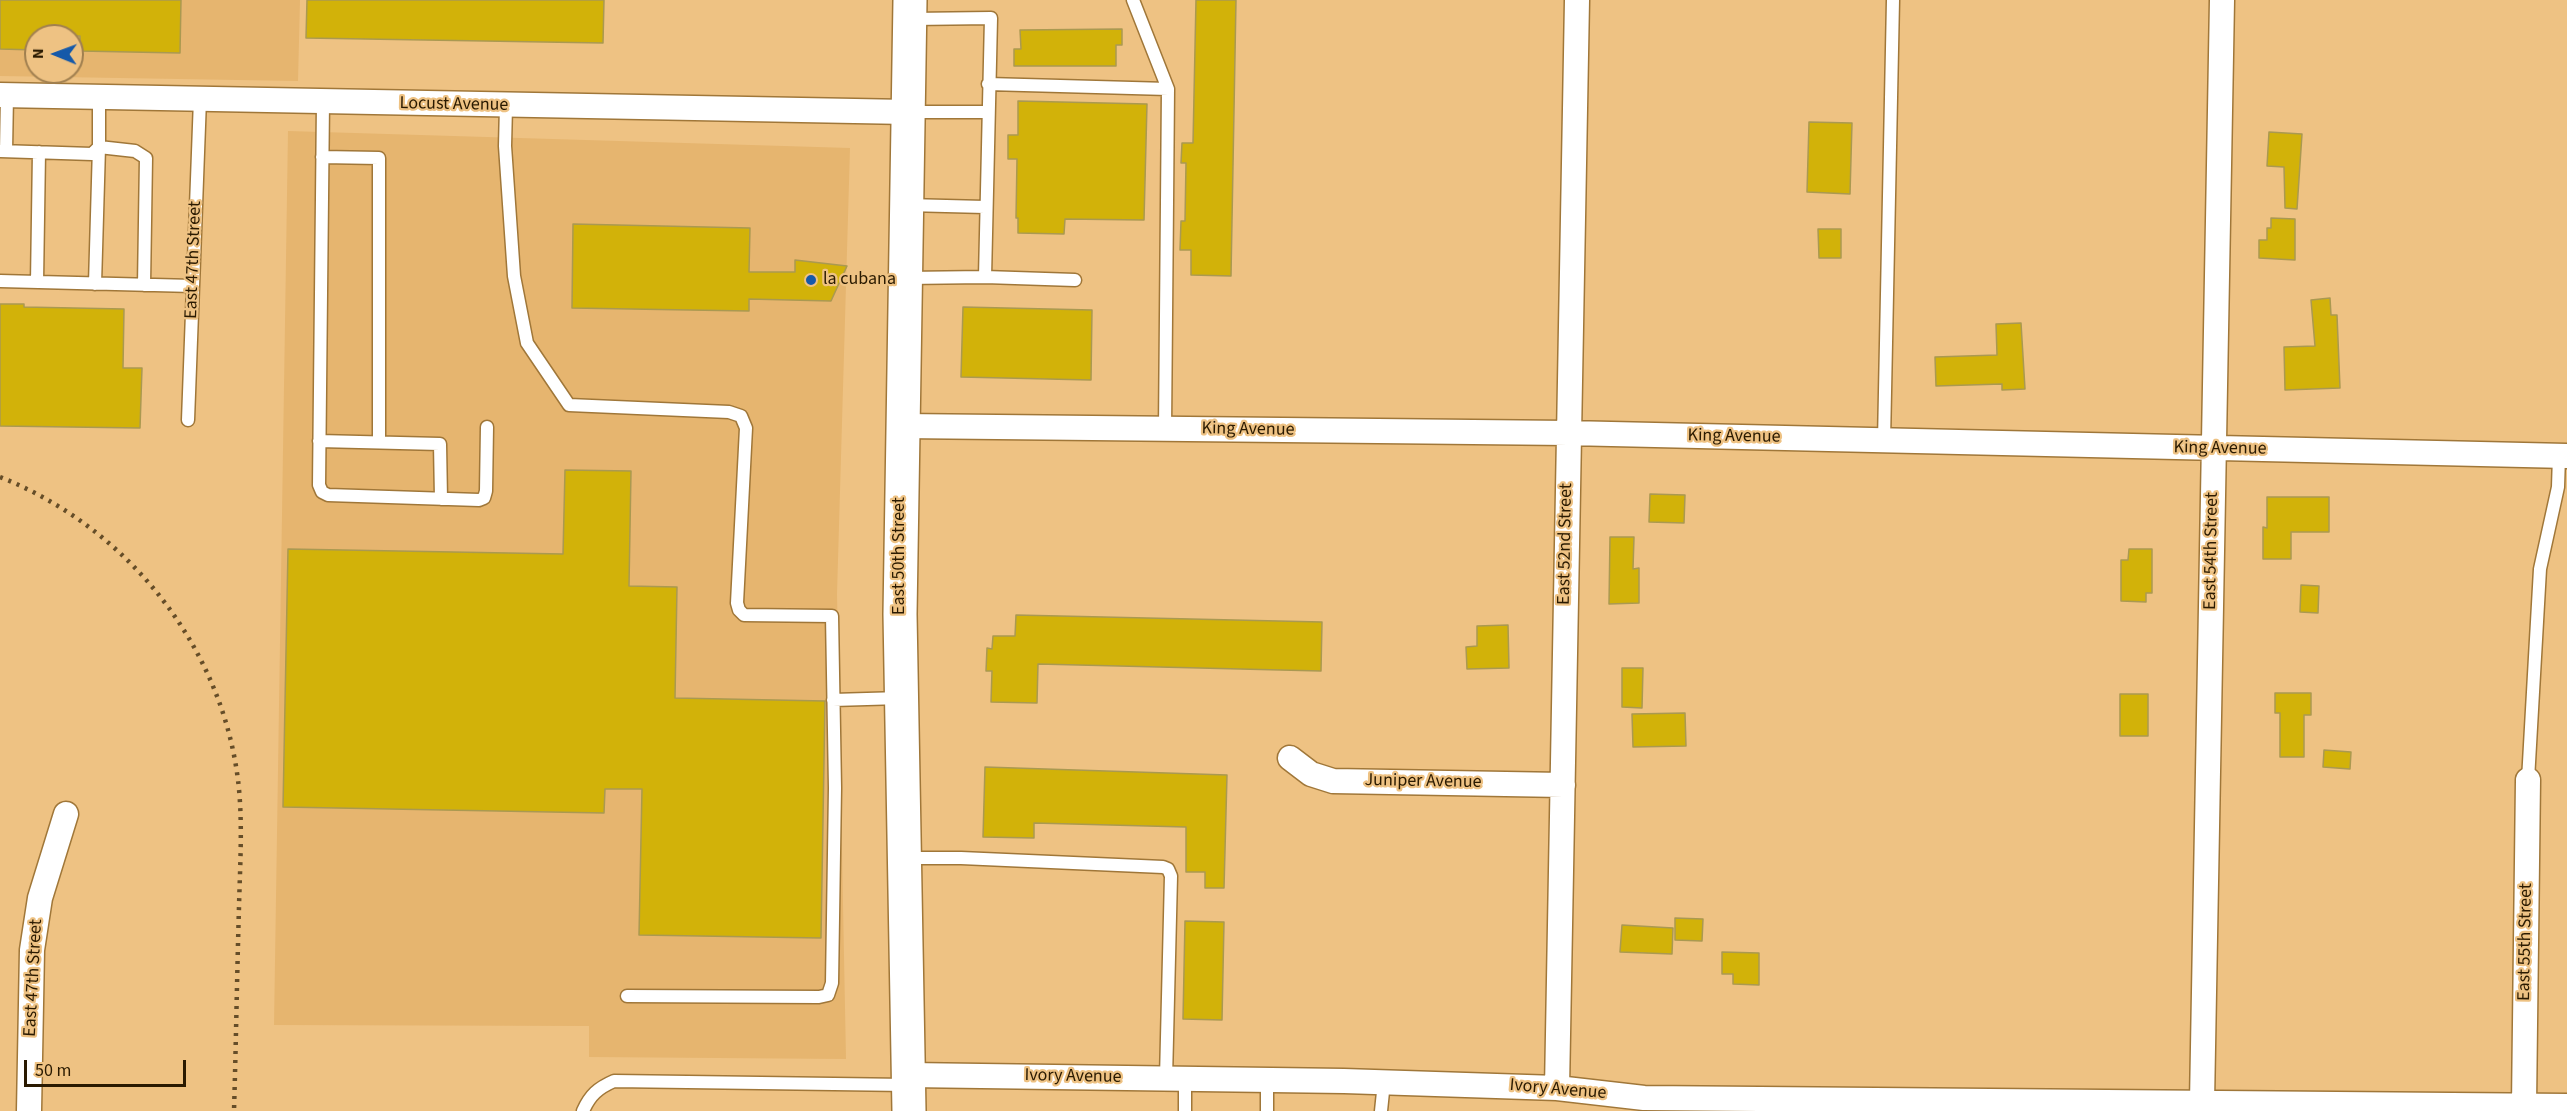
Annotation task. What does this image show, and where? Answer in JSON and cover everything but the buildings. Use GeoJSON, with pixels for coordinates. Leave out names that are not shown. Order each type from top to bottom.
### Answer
{"type":"FeatureCollection","features":[{"type":"Feature","properties":{"kind":"main road","name":"East 50th Street"},"geometry":{"type":"LineString","coordinates":[[909,1090],[900,614],[910,9]]}},
{"type":"Feature","properties":{"kind":"street","name":"East 52nd Street"},"geometry":{"type":"LineString","coordinates":[[1557,1088],[1576,0]]}},
{"type":"Feature","properties":{"kind":"street","name":"East 54th Street"},"geometry":{"type":"LineString","coordinates":[[2202,1102],[2222,0]]}},
{"type":"Feature","properties":{"kind":"street","name":"Locust Avenue"},"geometry":{"type":"LineString","coordinates":[[4,95],[908,112]]}},
{"type":"Feature","properties":{"kind":"street","name":"King Avenue"},"geometry":{"type":"LineString","coordinates":[[902,426],[1568,433],[2563,456]]}},
{"type":"Feature","properties":{"kind":"street","name":"Juniper Avenue"},"geometry":{"type":"LineString","coordinates":[[1290,758],[1311,774],[1333,781],[1563,786]]}},
{"type":"Feature","properties":{"kind":"street","name":"East 55th Street"},"geometry":{"type":"LineString","coordinates":[[2524,1104],[2528,780]]}},
{"type":"Feature","properties":{"kind":"street","name":"East 47th Street"},"geometry":{"type":"LineString","coordinates":[[29,1111],[32,950],[40,898],[66,814]]}},
{"type":"Feature","properties":{"kind":"street","name":"Ivory Avenue"},"geometry":{"type":"LineString","coordinates":[[909,1090],[1175,1078],[1557,1088],[1644,1098],[2567,1106]]}},
{"type":"Feature","properties":{"kind":"lane"},"geometry":{"type":"LineString","coordinates":[[1133,0],[1168,89],[1165,429]]}},
{"type":"Feature","properties":{"kind":"lane"},"geometry":{"type":"LineString","coordinates":[[1884,441],[1893,0]]}},
{"type":"Feature","properties":{"kind":"lane"},"geometry":{"type":"LineString","coordinates":[[910,9],[991,18],[987,112],[985,277]]}},
{"type":"Feature","properties":{"kind":"lane"},"geometry":{"type":"LineString","coordinates":[[988,84],[1168,89]]}},
{"type":"Feature","properties":{"kind":"lane"},"geometry":{"type":"LineString","coordinates":[[4,95],[3,151],[92,154],[99,147]]}},
{"type":"Feature","properties":{"kind":"lane"},"geometry":{"type":"LineString","coordinates":[[95,284],[99,97]]}},
{"type":"Feature","properties":{"kind":"lane","name":"East 47th Street"},"geometry":{"type":"LineString","coordinates":[[188,420],[200,99]]}},
{"type":"Feature","properties":{"kind":"lane"},"geometry":{"type":"LineString","coordinates":[[323,102],[319,441],[319,485],[322,492],[328,495],[479,500],[484,498],[486,491],[487,427]]}},
{"type":"Feature","properties":{"kind":"lane"},"geometry":{"type":"LineString","coordinates":[[506,106],[505,146],[514,276],[527,343],[569,405],[729,412],[741,416],[746,428],[737,603],[739,610],[744,615],[832,616],[835,788],[832,983],[828,995],[819,998],[627,996]]}},
{"type":"Feature","properties":{"kind":"lane"},"geometry":{"type":"LineString","coordinates":[[908,112],[987,112]]}},
{"type":"Feature","properties":{"kind":"lane"},"geometry":{"type":"LineString","coordinates":[[99,147],[135,151],[146,158],[144,285]]}},
{"type":"Feature","properties":{"kind":"lane"},"geometry":{"type":"LineString","coordinates":[[37,282],[39,152]]}},
{"type":"Feature","properties":{"kind":"lane"},"geometry":{"type":"LineString","coordinates":[[322,158],[379,158],[379,442]]}},
{"type":"Feature","properties":{"kind":"lane"},"geometry":{"type":"LineString","coordinates":[[906,206],[985,207]]}},
{"type":"Feature","properties":{"kind":"lane"},"geometry":{"type":"LineString","coordinates":[[904,278],[985,277],[1076,280]]}},
{"type":"Feature","properties":{"kind":"lane"},"geometry":{"type":"LineString","coordinates":[[0,281],[193,286]]}},
{"type":"Feature","properties":{"kind":"lane"},"geometry":{"type":"LineString","coordinates":[[319,441],[440,444],[441,499]]}},
{"type":"Feature","properties":{"kind":"lane"},"geometry":{"type":"LineString","coordinates":[[2528,780],[2540,569],[2563,456]]}},
{"type":"Feature","properties":{"kind":"lane"},"geometry":{"type":"LineString","coordinates":[[833,700],[902,698]]}},
{"type":"Feature","properties":{"kind":"lane"},"geometry":{"type":"LineString","coordinates":[[905,858],[972,858],[1168,869],[1171,876],[1175,1078],[1185,1111]]}},
{"type":"Feature","properties":{"kind":"lane"},"geometry":{"type":"LineString","coordinates":[[1267,1079],[1267,1111]]}},
{"type":"Feature","properties":{"kind":"lane"},"geometry":{"type":"LineString","coordinates":[[583,1111],[588,1099],[600,1087],[614,1081],[909,1090]]}},
{"type":"Feature","properties":{"kind":"lane"},"geometry":{"type":"LineString","coordinates":[[1381,1111],[1384,1082]]}},
{"type":"Feature","properties":{"kind":"shaded area"},"geometry":{"type":"Polygon","coordinates":[[[0,0],[300,0],[298,81],[84,77],[84,24],[24,24],[24,76],[0,76],[0,0]]]}},
{"type":"Feature","properties":{"kind":"shaded area"},"geometry":{"type":"Polygon","coordinates":[[[288,131],[850,148],[837,594],[846,1059],[589,1057],[589,1026],[274,1025],[288,131]]]}},
{"type":"Feature","properties":{"kind":"railway"},"geometry":{"type":"LineString","coordinates":[[0,477],[46,499],[88,526],[126,559],[160,596],[188,638],[211,682],[228,730],[238,780],[240,811],[234,1111]]}},
{"type":"Feature","properties":{"kind":"place","name":"la cubana"},"geometry":{"type":"Point","coordinates":[811,280]}}]}
